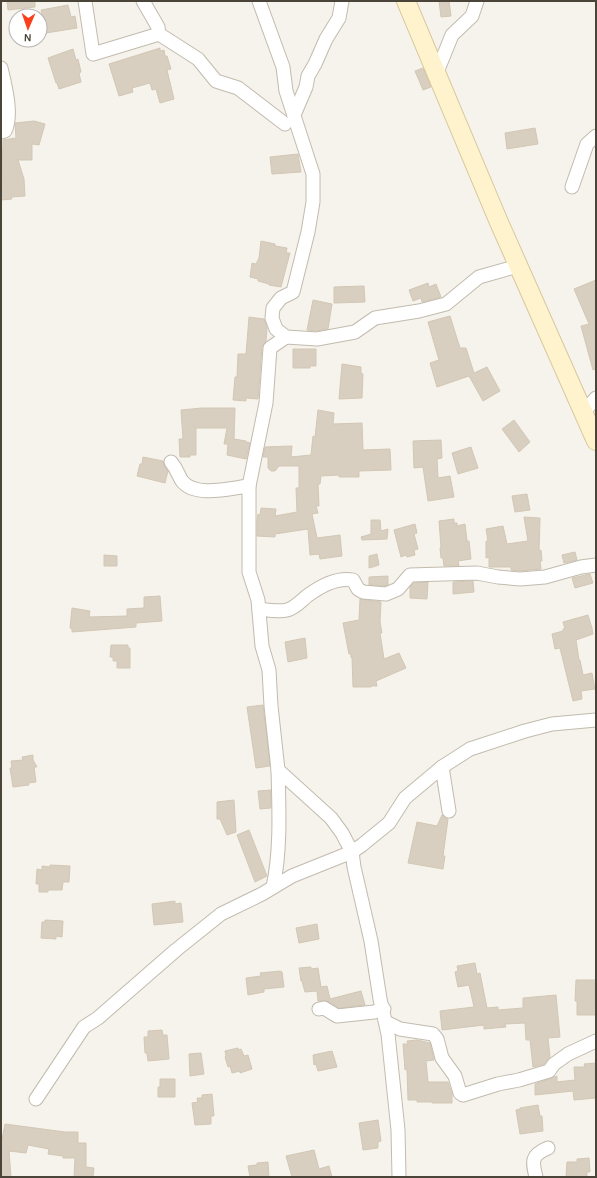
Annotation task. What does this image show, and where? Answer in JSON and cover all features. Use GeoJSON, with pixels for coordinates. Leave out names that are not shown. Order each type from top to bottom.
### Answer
{"type":"FeatureCollection","features":[{"type":"Feature","properties":{"kind":"main road"},"geometry":{"type":"LineString","coordinates":[[406,1],[518,266],[596,441]]}},
{"type":"Feature","properties":{"kind":"street"},"geometry":{"type":"LineString","coordinates":[[85,1],[93,54],[159,34],[198,58],[216,81],[238,88],[290,119]]}},
{"type":"Feature","properties":{"kind":"street"},"geometry":{"type":"LineString","coordinates":[[143,1],[158,27],[159,34]]}},
{"type":"Feature","properties":{"kind":"street"},"geometry":{"type":"LineString","coordinates":[[259,1],[283,67],[290,119],[313,174],[313,202],[308,232],[293,292],[281,298],[273,308],[272,318],[276,329],[286,337],[317,339],[355,332],[375,318],[419,312],[446,304],[479,277],[518,266]]}},
{"type":"Feature","properties":{"kind":"street"},"geometry":{"type":"LineString","coordinates":[[290,119],[306,87],[308,76],[338,18],[342,1]]}},
{"type":"Feature","properties":{"kind":"street"},"geometry":{"type":"LineString","coordinates":[[437,72],[452,35],[472,16],[477,1]]}},
{"type":"Feature","properties":{"kind":"street"},"geometry":{"type":"LineString","coordinates":[[1,68],[6,86],[8,125],[5,131],[1,132]]}},
{"type":"Feature","properties":{"kind":"street"},"geometry":{"type":"LineString","coordinates":[[572,187],[587,144],[596,136]]}},
{"type":"Feature","properties":{"kind":"street"},"geometry":{"type":"LineString","coordinates":[[273,887],[277,870],[279,820],[278,770],[271,706],[269,670],[262,646],[260,609],[249,572],[250,486],[266,403],[270,348],[286,337]]}},
{"type":"Feature","properties":{"kind":"street"},"geometry":{"type":"LineString","coordinates":[[583,413],[596,398]]}},
{"type":"Feature","properties":{"kind":"street"},"geometry":{"type":"LineString","coordinates":[[171,462],[182,480],[194,489],[208,491],[250,486]]}},
{"type":"Feature","properties":{"kind":"street"},"geometry":{"type":"LineString","coordinates":[[260,609],[288,610],[319,589],[333,582],[346,579],[352,580],[358,589],[363,592],[386,594],[398,589],[410,575],[477,573],[520,579],[545,577],[581,567],[596,565]]}},
{"type":"Feature","properties":{"kind":"street"},"geometry":{"type":"LineString","coordinates":[[36,1099],[84,1027],[98,1018],[176,950],[221,914],[292,876],[352,852],[389,823],[405,798],[442,767],[470,749],[552,724],[596,720]]}},
{"type":"Feature","properties":{"kind":"street"},"geometry":{"type":"LineString","coordinates":[[442,767],[449,811]]}},
{"type":"Feature","properties":{"kind":"street"},"geometry":{"type":"LineString","coordinates":[[278,770],[331,818],[342,833],[352,852],[354,868],[371,941],[380,999],[384,1009],[388,1034],[398,1130],[399,1177]]}},
{"type":"Feature","properties":{"kind":"street"},"geometry":{"type":"LineString","coordinates":[[319,1009],[324,1008],[337,1016],[374,1012],[384,1009]]}},
{"type":"Feature","properties":{"kind":"street"},"geometry":{"type":"LineString","coordinates":[[386,1022],[400,1029],[433,1034],[437,1039],[442,1058],[455,1076],[460,1093],[463,1096],[498,1084],[519,1080],[549,1070],[554,1064],[568,1054],[596,1040]]}},
{"type":"Feature","properties":{"kind":"street"},"geometry":{"type":"LineString","coordinates":[[536,1177],[533,1163],[534,1159],[536,1155],[548,1148]]}},
{"type":"Feature","properties":{"kind":"building"},"geometry":{"type":"Polygon","coordinates":[[[7,1],[35,1],[35,7],[8,8],[8,10],[7,1]]]}},
{"type":"Feature","properties":{"kind":"building"},"geometry":{"type":"Polygon","coordinates":[[[439,1],[449,1],[451,16],[441,17],[439,1]]]}},
{"type":"Feature","properties":{"kind":"building"},"geometry":{"type":"Polygon","coordinates":[[[68,5],[71,17],[75,16],[77,28],[48,33],[48,9],[68,5]]]}},
{"type":"Feature","properties":{"kind":"building"},"geometry":{"type":"Polygon","coordinates":[[[160,48],[160,51],[164,50],[171,69],[167,70],[174,99],[160,103],[156,89],[152,90],[150,83],[132,88],[133,92],[119,96],[109,64],[160,48]]]}},
{"type":"Feature","properties":{"kind":"building"},"geometry":{"type":"Polygon","coordinates":[[[73,49],[76,60],[78,59],[81,72],[79,73],[81,82],[59,89],[48,58],[73,49]]]}},
{"type":"Feature","properties":{"kind":"building"},"geometry":{"type":"Polygon","coordinates":[[[423,68],[431,87],[423,90],[415,71],[423,68]]]}},
{"type":"Feature","properties":{"kind":"building"},"geometry":{"type":"Polygon","coordinates":[[[34,121],[45,124],[39,145],[32,144],[32,160],[18,160],[24,179],[25,196],[11,197],[12,199],[1,200],[3,140],[16,138],[15,123],[34,121]]]}},
{"type":"Feature","properties":{"kind":"building"},"geometry":{"type":"Polygon","coordinates":[[[535,128],[538,144],[507,149],[505,133],[535,128]]]}},
{"type":"Feature","properties":{"kind":"building"},"geometry":{"type":"Polygon","coordinates":[[[298,154],[301,172],[272,174],[270,157],[298,154]]]}},
{"type":"Feature","properties":{"kind":"building"},"geometry":{"type":"Polygon","coordinates":[[[261,241],[287,248],[286,253],[290,253],[281,287],[269,285],[258,281],[258,279],[250,277],[252,263],[256,264],[259,258],[261,241]]]}},
{"type":"Feature","properties":{"kind":"building"},"geometry":{"type":"Polygon","coordinates":[[[596,280],[596,369],[593,370],[581,326],[589,324],[574,289],[596,280]]]}},
{"type":"Feature","properties":{"kind":"building"},"geometry":{"type":"Polygon","coordinates":[[[428,283],[429,287],[436,284],[441,297],[422,302],[421,298],[413,301],[409,290],[428,283]]]}},
{"type":"Feature","properties":{"kind":"building"},"geometry":{"type":"Polygon","coordinates":[[[364,286],[365,302],[334,303],[334,287],[364,286]]]}},
{"type":"Feature","properties":{"kind":"building"},"geometry":{"type":"Polygon","coordinates":[[[313,300],[332,304],[328,329],[317,331],[307,330],[313,300]]]}},
{"type":"Feature","properties":{"kind":"building"},"geometry":{"type":"Polygon","coordinates":[[[450,316],[460,348],[466,348],[474,373],[487,367],[500,391],[483,401],[469,376],[437,387],[430,363],[439,360],[428,322],[450,316]]]}},
{"type":"Feature","properties":{"kind":"building"},"geometry":{"type":"Polygon","coordinates":[[[249,317],[264,319],[267,328],[266,341],[262,347],[258,399],[246,398],[246,401],[233,400],[235,377],[237,377],[238,354],[246,354],[249,317]]]}},
{"type":"Feature","properties":{"kind":"building"},"geometry":{"type":"Polygon","coordinates":[[[293,349],[316,349],[316,366],[310,366],[310,368],[293,368],[293,349]]]}},
{"type":"Feature","properties":{"kind":"building"},"geometry":{"type":"Polygon","coordinates":[[[342,364],[361,367],[361,373],[363,374],[362,398],[339,399],[342,364]]]}},
{"type":"Feature","properties":{"kind":"building"},"geometry":{"type":"Polygon","coordinates":[[[202,408],[235,408],[234,439],[250,443],[246,459],[227,455],[228,444],[224,444],[227,428],[196,428],[196,455],[190,455],[190,457],[180,457],[179,439],[183,439],[181,410],[202,408]]]}},
{"type":"Feature","properties":{"kind":"building"},"geometry":{"type":"Polygon","coordinates":[[[318,410],[334,413],[333,424],[362,423],[363,450],[390,449],[391,470],[359,471],[359,477],[339,477],[339,475],[321,476],[320,484],[318,484],[319,506],[316,506],[318,513],[312,514],[317,538],[340,535],[342,556],[320,559],[319,554],[310,555],[308,529],[275,534],[275,537],[257,536],[258,514],[260,515],[261,508],[276,509],[275,516],[297,512],[296,488],[299,488],[299,466],[279,466],[275,471],[271,471],[268,468],[268,457],[263,457],[265,447],[292,446],[291,457],[311,455],[318,410]]]}},
{"type":"Feature","properties":{"kind":"building"},"geometry":{"type":"Polygon","coordinates":[[[514,420],[530,442],[519,452],[502,429],[514,420]]]}},
{"type":"Feature","properties":{"kind":"building"},"geometry":{"type":"Polygon","coordinates":[[[441,440],[442,458],[437,459],[438,478],[450,476],[454,497],[428,501],[423,467],[414,468],[413,441],[441,440]]]}},
{"type":"Feature","properties":{"kind":"building"},"geometry":{"type":"Polygon","coordinates":[[[471,447],[478,468],[458,474],[452,453],[471,447]]]}},
{"type":"Feature","properties":{"kind":"building"},"geometry":{"type":"Polygon","coordinates":[[[143,457],[163,461],[168,471],[165,483],[137,476],[143,457]]]}},
{"type":"Feature","properties":{"kind":"building"},"geometry":{"type":"Polygon","coordinates":[[[527,494],[530,510],[515,512],[512,496],[527,494]]]}},
{"type":"Feature","properties":{"kind":"building"},"geometry":{"type":"Polygon","coordinates":[[[524,517],[540,518],[539,551],[541,550],[541,569],[520,571],[511,570],[511,567],[489,567],[489,557],[486,558],[486,541],[488,541],[486,529],[503,526],[507,544],[528,541],[524,517]]]}},
{"type":"Feature","properties":{"kind":"building"},"geometry":{"type":"Polygon","coordinates":[[[454,519],[454,523],[457,523],[457,526],[465,524],[471,559],[458,561],[459,566],[444,566],[443,558],[441,558],[439,521],[454,519]]]}},
{"type":"Feature","properties":{"kind":"building"},"geometry":{"type":"Polygon","coordinates":[[[371,520],[380,520],[381,531],[388,529],[387,539],[362,540],[361,537],[371,534],[371,520]]]}},
{"type":"Feature","properties":{"kind":"building"},"geometry":{"type":"Polygon","coordinates":[[[415,524],[417,533],[414,534],[418,549],[414,550],[415,555],[407,557],[406,555],[401,557],[394,530],[415,524]]]}},
{"type":"Feature","properties":{"kind":"building"},"geometry":{"type":"Polygon","coordinates":[[[575,552],[577,560],[564,563],[562,555],[575,552]]]}},
{"type":"Feature","properties":{"kind":"building"},"geometry":{"type":"Polygon","coordinates":[[[377,554],[379,565],[369,568],[369,556],[377,554]]]}},
{"type":"Feature","properties":{"kind":"building"},"geometry":{"type":"Polygon","coordinates":[[[104,555],[117,556],[117,566],[104,566],[104,555]]]}},
{"type":"Feature","properties":{"kind":"building"},"geometry":{"type":"Polygon","coordinates":[[[590,574],[593,583],[575,588],[572,578],[590,574]]]}},
{"type":"Feature","properties":{"kind":"building"},"geometry":{"type":"Polygon","coordinates":[[[388,576],[388,585],[369,585],[369,577],[388,576]]]}},
{"type":"Feature","properties":{"kind":"building"},"geometry":{"type":"Polygon","coordinates":[[[473,581],[474,592],[453,594],[453,582],[473,581]]]}},
{"type":"Feature","properties":{"kind":"building"},"geometry":{"type":"Polygon","coordinates":[[[428,582],[427,599],[410,598],[410,587],[414,583],[428,582]]]}},
{"type":"Feature","properties":{"kind":"building"},"geometry":{"type":"Polygon","coordinates":[[[160,596],[162,621],[136,623],[136,627],[72,632],[72,629],[70,628],[72,608],[90,611],[89,617],[127,616],[127,609],[144,608],[144,597],[160,596]]]}},
{"type":"Feature","properties":{"kind":"building"},"geometry":{"type":"Polygon","coordinates":[[[360,599],[381,602],[380,622],[382,633],[380,633],[384,659],[399,653],[406,668],[376,681],[377,686],[371,687],[353,687],[352,657],[351,658],[351,654],[349,654],[343,623],[359,620],[360,599]]]}},
{"type":"Feature","properties":{"kind":"building"},"geometry":{"type":"Polygon","coordinates":[[[588,615],[593,634],[576,640],[583,675],[592,673],[595,689],[581,691],[582,699],[573,701],[560,648],[555,649],[552,634],[565,629],[563,622],[588,615]]]}},
{"type":"Feature","properties":{"kind":"building"},"geometry":{"type":"Polygon","coordinates":[[[305,638],[307,658],[288,662],[285,642],[305,638]]]}},
{"type":"Feature","properties":{"kind":"building"},"geometry":{"type":"Polygon","coordinates":[[[111,645],[128,645],[128,648],[130,648],[130,668],[117,668],[117,661],[113,661],[113,657],[110,657],[111,645]]]}},
{"type":"Feature","properties":{"kind":"building"},"geometry":{"type":"Polygon","coordinates":[[[263,705],[270,766],[256,768],[247,707],[263,705]]]}},
{"type":"Feature","properties":{"kind":"building"},"geometry":{"type":"Polygon","coordinates":[[[33,755],[33,760],[37,767],[34,767],[36,782],[28,783],[29,785],[13,787],[10,768],[12,768],[11,761],[23,760],[22,757],[33,755]]]}},
{"type":"Feature","properties":{"kind":"building"},"geometry":{"type":"Polygon","coordinates":[[[271,790],[271,808],[260,809],[258,791],[271,790]]]}},
{"type":"Feature","properties":{"kind":"building"},"geometry":{"type":"Polygon","coordinates":[[[234,800],[236,832],[227,835],[220,819],[217,819],[217,802],[234,800]]]}},
{"type":"Feature","properties":{"kind":"building"},"geometry":{"type":"Polygon","coordinates":[[[442,815],[448,819],[443,856],[445,856],[443,869],[408,863],[417,822],[437,826],[442,815]]]}},
{"type":"Feature","properties":{"kind":"building"},"geometry":{"type":"Polygon","coordinates":[[[249,830],[267,876],[255,882],[237,835],[249,830]]]}},
{"type":"Feature","properties":{"kind":"building"},"geometry":{"type":"Polygon","coordinates":[[[50,865],[70,866],[69,882],[63,882],[62,890],[48,890],[48,892],[39,892],[39,884],[36,884],[37,869],[42,870],[42,866],[50,867],[50,865]]]}},
{"type":"Feature","properties":{"kind":"building"},"geometry":{"type":"Polygon","coordinates":[[[175,901],[175,904],[181,903],[183,922],[154,925],[152,904],[175,901]]]}},
{"type":"Feature","properties":{"kind":"building"},"geometry":{"type":"Polygon","coordinates":[[[45,920],[63,921],[62,937],[56,936],[56,939],[41,938],[42,922],[45,922],[45,920]]]}},
{"type":"Feature","properties":{"kind":"building"},"geometry":{"type":"Polygon","coordinates":[[[317,924],[319,939],[299,943],[296,928],[317,924]]]}},
{"type":"Feature","properties":{"kind":"building"},"geometry":{"type":"Polygon","coordinates":[[[475,963],[477,974],[480,973],[487,1008],[498,1007],[498,1010],[523,1008],[523,998],[556,995],[560,1037],[548,1038],[550,1057],[544,1064],[533,1067],[530,1040],[526,1040],[525,1023],[505,1024],[506,1027],[484,1029],[484,1025],[442,1030],[440,1011],[474,1007],[469,985],[458,987],[455,972],[458,971],[457,966],[475,963]]]}},
{"type":"Feature","properties":{"kind":"building"},"geometry":{"type":"Polygon","coordinates":[[[311,967],[311,969],[318,968],[321,987],[327,986],[330,999],[361,991],[365,1005],[339,1008],[328,1001],[318,1001],[317,991],[305,992],[301,981],[299,968],[311,967]]]}},
{"type":"Feature","properties":{"kind":"building"},"geometry":{"type":"Polygon","coordinates":[[[282,972],[284,987],[264,989],[264,992],[248,995],[246,978],[261,976],[260,973],[282,972]]]}},
{"type":"Feature","properties":{"kind":"building"},"geometry":{"type":"Polygon","coordinates":[[[576,980],[596,980],[596,1015],[577,1015],[577,1001],[575,1001],[576,980]]]}},
{"type":"Feature","properties":{"kind":"building"},"geometry":{"type":"Polygon","coordinates":[[[162,1030],[163,1035],[167,1035],[169,1059],[148,1061],[147,1053],[145,1053],[144,1037],[148,1037],[148,1031],[162,1030]]]}},
{"type":"Feature","properties":{"kind":"building"},"geometry":{"type":"Polygon","coordinates":[[[417,1040],[430,1043],[434,1060],[426,1061],[428,1082],[448,1082],[452,1094],[452,1103],[417,1102],[417,1100],[408,1100],[407,1069],[405,1070],[403,1044],[408,1044],[407,1041],[417,1040]]]}},
{"type":"Feature","properties":{"kind":"building"},"geometry":{"type":"Polygon","coordinates":[[[238,1048],[239,1050],[241,1049],[244,1056],[248,1055],[252,1069],[240,1073],[240,1071],[232,1073],[230,1066],[228,1067],[225,1051],[238,1048]]]}},
{"type":"Feature","properties":{"kind":"building"},"geometry":{"type":"Polygon","coordinates":[[[332,1051],[337,1067],[318,1071],[316,1064],[314,1065],[313,1055],[332,1051]]]}},
{"type":"Feature","properties":{"kind":"building"},"geometry":{"type":"Polygon","coordinates":[[[201,1053],[204,1074],[190,1076],[189,1054],[201,1053]]]}},
{"type":"Feature","properties":{"kind":"building"},"geometry":{"type":"Polygon","coordinates":[[[596,1063],[596,1098],[574,1100],[573,1091],[535,1095],[535,1084],[557,1076],[557,1082],[575,1080],[574,1067],[585,1067],[584,1064],[596,1063]]]}},
{"type":"Feature","properties":{"kind":"building"},"geometry":{"type":"Polygon","coordinates":[[[160,1079],[175,1079],[175,1097],[158,1097],[160,1079]]]}},
{"type":"Feature","properties":{"kind":"building"},"geometry":{"type":"Polygon","coordinates":[[[212,1094],[214,1116],[211,1116],[211,1124],[195,1125],[192,1103],[198,1102],[197,1098],[202,1098],[202,1095],[212,1094]]]}},
{"type":"Feature","properties":{"kind":"building"},"geometry":{"type":"Polygon","coordinates":[[[538,1105],[540,1116],[542,1116],[543,1131],[520,1134],[516,1110],[538,1105]]]}},
{"type":"Feature","properties":{"kind":"building"},"geometry":{"type":"Polygon","coordinates":[[[378,1120],[381,1141],[378,1142],[378,1148],[363,1150],[359,1123],[378,1120]]]}},
{"type":"Feature","properties":{"kind":"building"},"geometry":{"type":"Polygon","coordinates":[[[5,1124],[65,1132],[78,1132],[78,1143],[86,1143],[86,1167],[94,1168],[93,1177],[74,1177],[75,1158],[63,1158],[63,1156],[48,1154],[49,1149],[28,1145],[26,1153],[9,1151],[11,1177],[1,1177],[1,1144],[5,1124]]]}},
{"type":"Feature","properties":{"kind":"building"},"geometry":{"type":"Polygon","coordinates":[[[314,1150],[319,1169],[329,1166],[332,1177],[292,1177],[286,1156],[314,1150]]]}},
{"type":"Feature","properties":{"kind":"building"},"geometry":{"type":"Polygon","coordinates":[[[589,1158],[590,1172],[587,1172],[587,1177],[566,1177],[567,1162],[577,1162],[577,1159],[589,1158]]]}},
{"type":"Feature","properties":{"kind":"building"},"geometry":{"type":"Polygon","coordinates":[[[268,1162],[269,1177],[250,1177],[248,1166],[268,1162]]]}}]}
